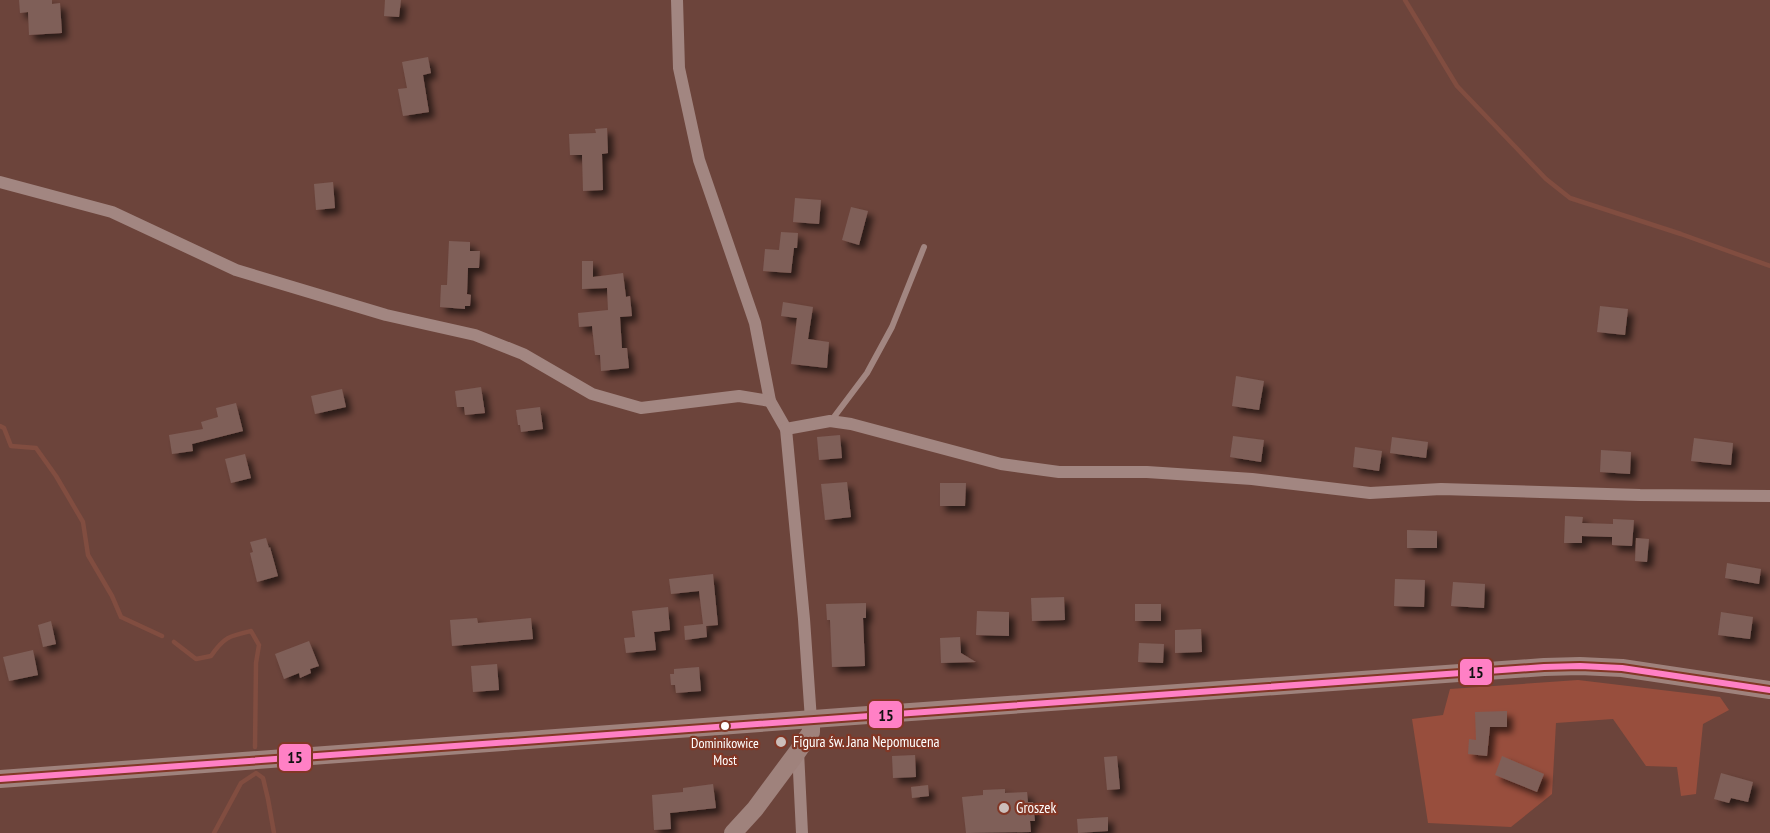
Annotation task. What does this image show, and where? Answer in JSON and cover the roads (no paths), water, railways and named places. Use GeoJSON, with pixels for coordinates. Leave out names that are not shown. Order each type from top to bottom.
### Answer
{"type":"FeatureCollection","features":[{"type":"Feature","properties":{"kind":"main road"},"geometry":{"type":"LineString","coordinates":[[0,779],[1553,666],[1622,668],[1770,690]]}},
{"type":"Feature","properties":{"kind":"main road"},"geometry":{"type":"LineString","coordinates":[[733,833],[755,809],[798,751],[811,732],[811,720]]}},
{"type":"Feature","properties":{"kind":"street"},"geometry":{"type":"LineString","coordinates":[[677,0],[679,68],[699,160],[754,323],[770,401],[786,429],[805,629],[811,720]]}},
{"type":"Feature","properties":{"kind":"street"},"geometry":{"type":"LineString","coordinates":[[0,182],[112,212],[236,270],[386,315],[475,335],[523,354],[592,394],[640,408],[739,396],[770,401]]}},
{"type":"Feature","properties":{"kind":"street"},"geometry":{"type":"LineString","coordinates":[[786,429],[830,421],[851,424],[1001,464],[1059,472],[1147,472],[1252,479],[1371,493],[1441,489],[1770,496]]}},
{"type":"Feature","properties":{"kind":"street"},"geometry":{"type":"LineString","coordinates":[[798,751],[802,833]]}},
{"type":"Feature","properties":{"kind":"lane"},"geometry":{"type":"LineString","coordinates":[[830,421],[867,373],[892,327],[924,247]]}},
{"type":"Feature","properties":{"kind":"waterway"},"geometry":{"type":"LineString","coordinates":[[1405,0],[1457,86],[1546,179],[1570,198],[1770,266]]}},
{"type":"Feature","properties":{"kind":"waterway"},"geometry":{"type":"LineString","coordinates":[[0,426],[4,428],[11,446],[36,448],[56,476],[83,522],[88,555],[112,596],[121,617],[162,636]]}},
{"type":"Feature","properties":{"kind":"waterway"},"geometry":{"type":"LineString","coordinates":[[174,642],[196,659],[211,656],[228,638],[251,631],[259,645],[256,663],[255,747]]}},
{"type":"Feature","properties":{"kind":"waterway"},"geometry":{"type":"LineString","coordinates":[[214,833],[241,783],[256,773],[263,778],[274,833]]}},
{"type":"Feature","properties":{"kind":"place","name":"Dominikowice Most"},"geometry":{"type":"Point","coordinates":[725,726]}},
{"type":"Feature","properties":{"kind":"place","name":"Figura św. Jana Nepomucena"},"geometry":{"type":"Point","coordinates":[781,742]}},
{"type":"Feature","properties":{"kind":"place","name":"Groszek"},"geometry":{"type":"Point","coordinates":[1004,808]}}]}
